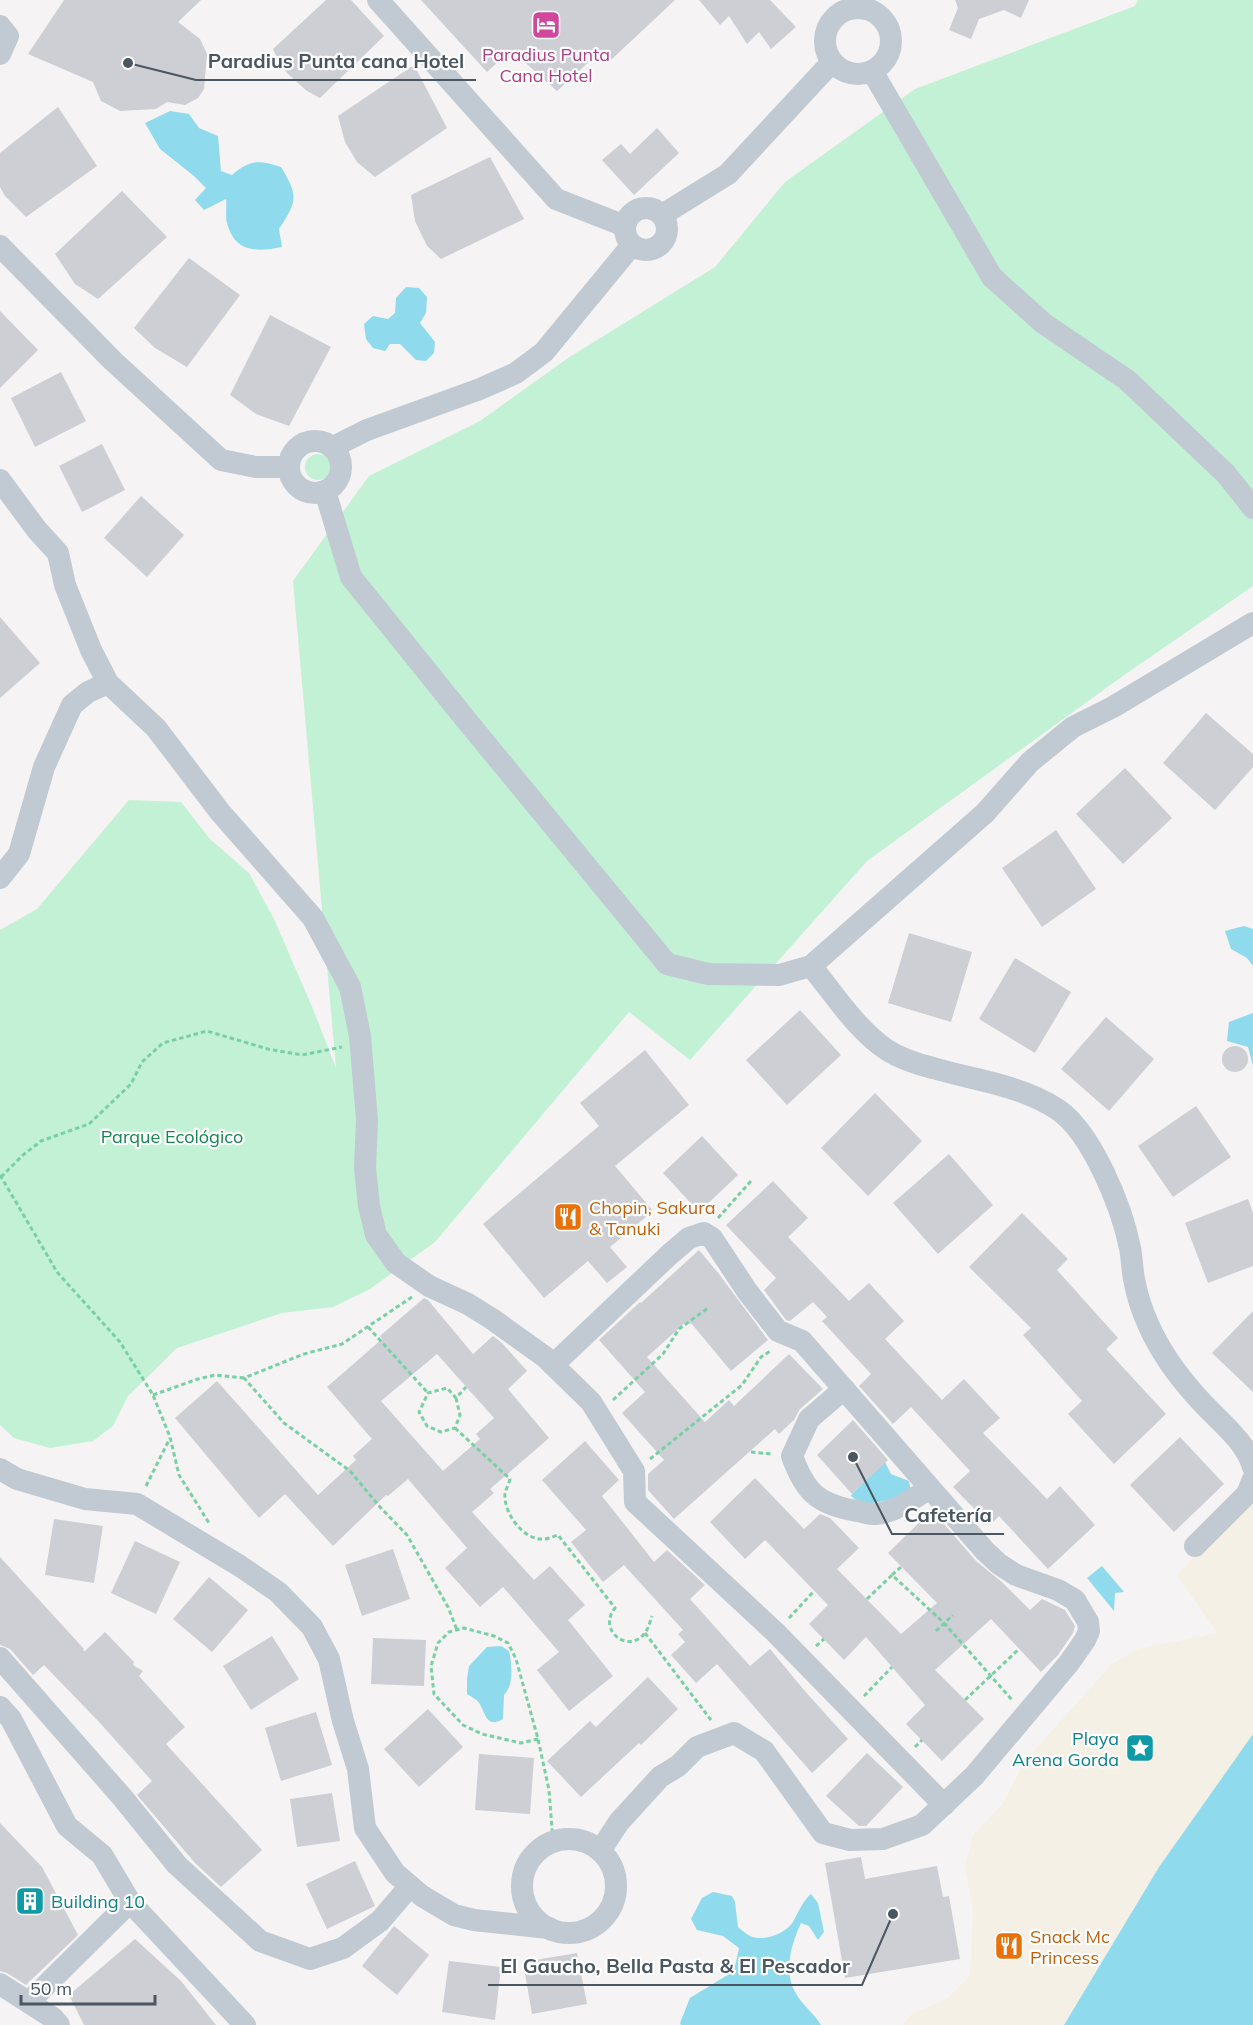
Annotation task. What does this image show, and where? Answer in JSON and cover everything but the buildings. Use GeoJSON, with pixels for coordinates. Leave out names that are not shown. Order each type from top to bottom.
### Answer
{"type":"FeatureCollection","features":[{"type":"Feature","properties":{"kind":"lane"},"geometry":{"type":"LineString","coordinates":[[333,447],[367,430],[480,389],[516,373],[544,352],[629,236],[631,214],[637,210],[651,208],[662,216],[665,221],[666,235],[659,246],[646,250],[629,236],[556,199],[378,0]]}},
{"type":"Feature","properties":{"kind":"lane"},"geometry":{"type":"LineString","coordinates":[[873,5],[890,34],[887,56],[872,71],[862,74],[840,69],[826,52],[826,30],[839,13],[849,8],[873,5]]}},
{"type":"Feature","properties":{"kind":"lane"},"geometry":{"type":"LineString","coordinates":[[0,26],[8,36],[0,54]]}},
{"type":"Feature","properties":{"kind":"lane"},"geometry":{"type":"LineString","coordinates":[[662,216],[728,174],[832,62]]}},
{"type":"Feature","properties":{"kind":"lane"},"geometry":{"type":"LineString","coordinates":[[872,71],[992,277],[1043,323],[1127,380],[1226,474],[1253,508]]}},
{"type":"Feature","properties":{"kind":"lane"},"geometry":{"type":"LineString","coordinates":[[0,246],[113,361],[220,460],[256,466],[289,467]]}},
{"type":"Feature","properties":{"kind":"lane"},"geometry":{"type":"LineString","coordinates":[[317,440],[333,447],[342,462],[338,480],[332,487],[316,493],[300,488],[290,475],[289,467],[294,451],[308,441],[317,440]]}},
{"type":"Feature","properties":{"kind":"lane"},"geometry":{"type":"LineString","coordinates":[[0,480],[37,530],[58,553],[65,585],[91,650],[108,683],[156,728],[220,812],[313,918],[350,987],[360,1036],[367,1120],[365,1168],[369,1206],[376,1235],[396,1263],[436,1289],[468,1304],[492,1319],[553,1365],[591,1402],[634,1471],[635,1502],[775,1632],[944,1805]]}},
{"type":"Feature","properties":{"kind":"lane"},"geometry":{"type":"LineString","coordinates":[[325,491],[351,576],[467,722],[667,964],[708,974],[779,975],[811,966],[986,813],[1030,762],[1073,727],[1113,707],[1253,623]]}},
{"type":"Feature","properties":{"kind":"lane"},"geometry":{"type":"LineString","coordinates":[[0,878],[19,854],[44,767],[72,705],[88,692],[108,683]]}},
{"type":"Feature","properties":{"kind":"lane"},"geometry":{"type":"LineString","coordinates":[[811,966],[861,1028],[886,1050],[908,1061],[965,1078],[1014,1089],[1059,1111],[1078,1130],[1096,1158],[1121,1215],[1130,1248],[1138,1300],[1164,1356],[1196,1397],[1238,1440],[1251,1459],[1253,1467]]}},
{"type":"Feature","properties":{"kind":"lane"},"geometry":{"type":"LineString","coordinates":[[553,1365],[669,1255],[689,1238],[704,1233],[712,1238],[747,1291],[778,1331],[802,1341],[999,1564],[1016,1575],[1058,1590],[1075,1600],[1088,1622],[1089,1631],[1069,1663],[974,1776],[922,1825],[883,1839],[850,1840],[823,1833],[764,1751],[734,1733],[697,1747],[678,1766],[660,1777],[619,1822],[600,1851]]}},
{"type":"Feature","properties":{"kind":"lane"},"geometry":{"type":"LineString","coordinates":[[844,1389],[809,1419],[792,1456],[801,1480],[817,1497],[844,1509],[876,1514],[905,1505],[930,1488]]}},
{"type":"Feature","properties":{"kind":"lane"},"geometry":{"type":"LineString","coordinates":[[0,1469],[17,1479],[85,1499],[137,1503],[278,1592],[312,1627],[329,1659],[342,1721],[358,1769],[365,1828],[395,1873],[437,1906],[474,1920],[549,1928],[568,1933],[588,1929],[605,1916],[614,1898],[612,1867],[600,1851],[592,1845],[573,1839],[553,1841],[538,1849],[531,1857],[523,1876],[522,1887],[526,1907],[540,1923],[549,1928]]}},
{"type":"Feature","properties":{"kind":"lane"},"geometry":{"type":"LineString","coordinates":[[1195,1546],[1247,1494],[1253,1479]]}},
{"type":"Feature","properties":{"kind":"lane"},"geometry":{"type":"LineString","coordinates":[[0,1658],[122,1797],[177,1865],[260,1941],[310,1959],[343,1948],[380,1920],[410,1886]]}},
{"type":"Feature","properties":{"kind":"lane"},"geometry":{"type":"LineString","coordinates":[[0,1707],[12,1719],[67,1826],[102,1855],[130,1902],[245,2025]]}},
{"type":"Feature","properties":{"kind":"lane"},"geometry":{"type":"LineString","coordinates":[[29,2002],[130,1902]]}},
{"type":"Feature","properties":{"kind":"lane"},"geometry":{"type":"LineString","coordinates":[[0,1984],[53,2018],[59,2025]]}},
{"type":"Feature","properties":{"kind":"path"},"geometry":{"type":"LineString","coordinates":[[215,1531],[179,1474],[170,1437],[153,1395],[120,1342],[57,1272],[1,1176],[41,1141],[89,1124],[130,1084],[142,1062],[163,1043],[207,1031],[268,1049],[302,1055],[348,1046],[360,1036]]}},
{"type":"Feature","properties":{"kind":"path"},"geometry":{"type":"LineString","coordinates":[[704,1233],[751,1181]]}},
{"type":"Feature","properties":{"kind":"path"},"geometry":{"type":"LineString","coordinates":[[153,1395],[215,1375],[243,1378],[304,1354],[342,1344],[404,1302],[422,1292],[436,1289]]}},
{"type":"Feature","properties":{"kind":"path"},"geometry":{"type":"LineString","coordinates":[[598,1413],[663,1354],[679,1329],[708,1308]]}},
{"type":"Feature","properties":{"kind":"path"},"geometry":{"type":"LineString","coordinates":[[368,1327],[428,1393]]}},
{"type":"Feature","properties":{"kind":"path"},"geometry":{"type":"LineString","coordinates":[[634,1471],[742,1385],[761,1357],[782,1344],[778,1331]]}},
{"type":"Feature","properties":{"kind":"path"},"geometry":{"type":"LineString","coordinates":[[243,1378],[284,1423],[350,1471],[380,1507],[408,1535],[448,1607],[457,1630]]}},
{"type":"Feature","properties":{"kind":"path"},"geometry":{"type":"LineString","coordinates":[[456,1398],[466,1387]]}},
{"type":"Feature","properties":{"kind":"path"},"geometry":{"type":"LineString","coordinates":[[447,1388],[456,1398],[460,1415],[455,1428],[441,1432],[427,1426],[419,1412],[428,1393],[447,1388]]}},
{"type":"Feature","properties":{"kind":"path"},"geometry":{"type":"LineString","coordinates":[[455,1428],[510,1479],[505,1494],[508,1511],[514,1522],[529,1536],[538,1539],[545,1540],[558,1534],[615,1608],[609,1619],[610,1630],[617,1638],[627,1642],[637,1641],[645,1633],[652,1616]]}},
{"type":"Feature","properties":{"kind":"path"},"geometry":{"type":"LineString","coordinates":[[137,1503],[170,1437]]}},
{"type":"Feature","properties":{"kind":"path"},"geometry":{"type":"LineString","coordinates":[[867,1599],[901,1567]]}},
{"type":"Feature","properties":{"kind":"path"},"geometry":{"type":"LineString","coordinates":[[891,1575],[944,1623],[1024,1714]]}},
{"type":"Feature","properties":{"kind":"path"},"geometry":{"type":"LineString","coordinates":[[775,1632],[814,1591]]}},
{"type":"Feature","properties":{"kind":"path"},"geometry":{"type":"LineString","coordinates":[[936,1631],[953,1615]]}},
{"type":"Feature","properties":{"kind":"path"},"geometry":{"type":"LineString","coordinates":[[538,1739],[521,1743],[482,1734],[463,1725],[434,1694],[431,1666],[438,1643],[449,1632],[464,1628],[494,1635],[508,1643],[516,1659],[538,1739],[549,1790],[553,1841]]}},
{"type":"Feature","properties":{"kind":"path"},"geometry":{"type":"LineString","coordinates":[[645,1633],[724,1737]]}},
{"type":"Feature","properties":{"kind":"path"},"geometry":{"type":"LineString","coordinates":[[965,1700],[1019,1649]]}},
{"type":"Feature","properties":{"kind":"green space","name":"Parque Ecológico"},"geometry":{"type":"Polygon","coordinates":[[[1138,0],[1253,0],[1253,586],[1120,678],[867,861],[690,1060],[629,1012],[435,1242],[370,1289],[333,1307],[282,1313],[177,1348],[128,1396],[113,1426],[93,1441],[50,1448],[14,1438],[0,1425],[0,930],[37,909],[129,800],[181,802],[210,839],[249,873],[274,919],[336,1068],[293,581],[369,476],[480,421],[568,358],[715,267],[785,182],[915,89],[1135,6],[1138,0]]]}},
{"type":"Feature","properties":{"kind":"green space"},"geometry":{"type":"Polygon","coordinates":[[[318,454],[327,458],[331,467],[327,476],[318,480],[309,476],[305,467],[309,458],[318,454]]]}},
{"type":"Feature","properties":{"kind":"sand","name":"Playa Arena Gorda"},"geometry":{"type":"Polygon","coordinates":[[[1253,1475],[1253,1734],[1159,1867],[1064,2025],[902,2025],[912,2014],[948,1998],[969,1977],[973,1910],[965,1866],[973,1835],[1003,1804],[1024,1762],[1112,1664],[1137,1649],[1218,1633],[1177,1576],[1192,1559],[1207,1531],[1253,1475]]]}},
{"type":"Feature","properties":{"kind":"water"},"geometry":{"type":"Polygon","coordinates":[[[170,111],[189,114],[199,128],[218,136],[221,171],[232,175],[255,162],[281,167],[291,185],[294,199],[279,229],[282,247],[256,250],[241,245],[235,240],[227,223],[226,199],[204,210],[195,200],[206,188],[160,149],[145,123],[170,111]]]}},
{"type":"Feature","properties":{"kind":"water"},"geometry":{"type":"Polygon","coordinates":[[[406,287],[419,288],[427,297],[426,313],[420,323],[435,342],[434,353],[426,361],[416,360],[400,344],[390,344],[385,351],[373,348],[366,339],[364,324],[373,316],[388,319],[395,313],[396,298],[406,287]]]}},
{"type":"Feature","properties":{"kind":"water"},"geometry":{"type":"Polygon","coordinates":[[[1244,926],[1253,929],[1253,966],[1247,958],[1231,949],[1225,931],[1244,926]]]}},
{"type":"Feature","properties":{"kind":"water"},"geometry":{"type":"Polygon","coordinates":[[[1253,1013],[1253,1066],[1248,1047],[1227,1041],[1229,1022],[1253,1013]]]}},
{"type":"Feature","properties":{"kind":"water"},"geometry":{"type":"Polygon","coordinates":[[[885,1462],[891,1474],[909,1481],[911,1492],[873,1503],[865,1503],[851,1496],[852,1494],[885,1462]]]}},
{"type":"Feature","properties":{"kind":"water"},"geometry":{"type":"Polygon","coordinates":[[[1102,1566],[1124,1592],[1115,1593],[1114,1611],[1087,1578],[1102,1566]]]}},
{"type":"Feature","properties":{"kind":"water"},"geometry":{"type":"Polygon","coordinates":[[[501,1646],[509,1651],[511,1680],[504,1695],[503,1719],[493,1722],[487,1718],[478,1702],[467,1694],[467,1679],[469,1666],[487,1647],[501,1646]]]}},
{"type":"Feature","properties":{"kind":"water"},"geometry":{"type":"Polygon","coordinates":[[[1253,1734],[1253,2025],[1064,2025],[1159,1867],[1253,1734]]]}},
{"type":"Feature","properties":{"kind":"water"},"geometry":{"type":"Polygon","coordinates":[[[713,1892],[732,1896],[735,1902],[738,1927],[756,1938],[774,1936],[785,1930],[793,1922],[803,1903],[811,1894],[818,1903],[824,1932],[818,1940],[809,1926],[801,1923],[792,1948],[789,1966],[791,1984],[821,2025],[681,2025],[690,1998],[734,1971],[739,1948],[723,1936],[697,1930],[691,1919],[702,1898],[713,1892]]]}},
{"type":"Feature","properties":{"kind":"place","name":"Paradius Punta Cana Hotel"},"geometry":{"type":"Point","coordinates":[546,25]}},
{"type":"Feature","properties":{"kind":"place","name":"Paradius Punta cana Hotel"},"geometry":{"type":"Point","coordinates":[128,63]}},
{"type":"Feature","properties":{"kind":"place","name":"Chopin, Sakura & Tanuki"},"geometry":{"type":"Point","coordinates":[568,1217]}},
{"type":"Feature","properties":{"kind":"place","name":"Cafetería"},"geometry":{"type":"Point","coordinates":[853,1457]}},
{"type":"Feature","properties":{"kind":"place","name":"Playa Arena Gorda"},"geometry":{"type":"Point","coordinates":[1140,1748]}},
{"type":"Feature","properties":{"kind":"place","name":"Building 10"},"geometry":{"type":"Point","coordinates":[30,1901]}},
{"type":"Feature","properties":{"kind":"place","name":"El Gaucho, Bella Pasta & El Pescador"},"geometry":{"type":"Point","coordinates":[893,1914]}},
{"type":"Feature","properties":{"kind":"place","name":"Snack Mc Princess"},"geometry":{"type":"Point","coordinates":[1009,1946]}}]}
